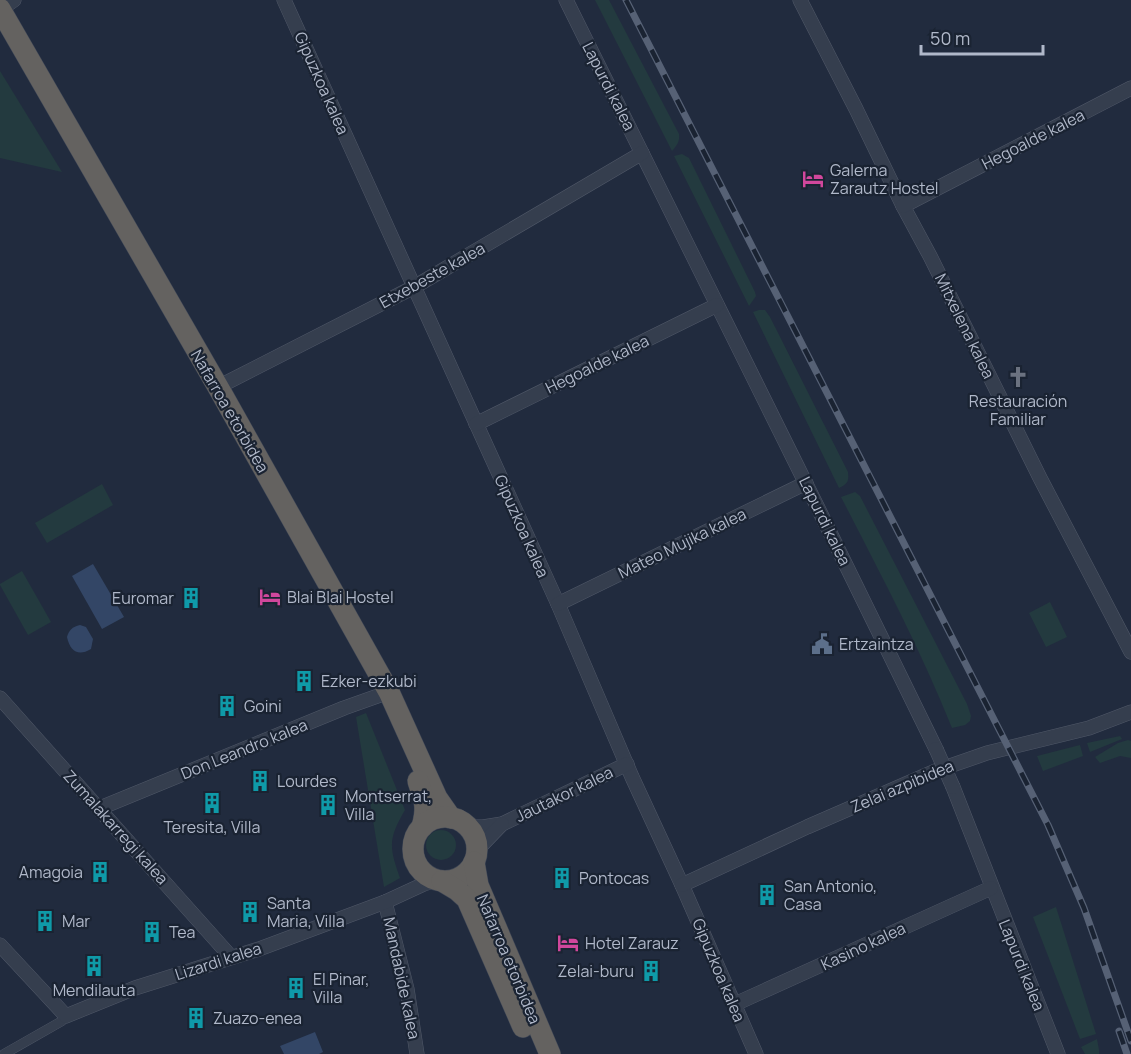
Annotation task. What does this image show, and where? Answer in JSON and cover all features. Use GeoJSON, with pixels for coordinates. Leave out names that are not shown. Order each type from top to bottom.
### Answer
{"type":"FeatureCollection","features":[{"type":"Feature","properties":{"kind":"highway","name":"Nafarroa etorbidea"},"geometry":{"type":"LineString","coordinates":[[0,9],[218,387],[437,798],[459,822]]}},
{"type":"Feature","properties":{"kind":"highway","name":"Nafarroa etorbidea"},"geometry":{"type":"LineString","coordinates":[[0,34],[220,419],[382,694],[417,777],[426,805],[422,827]]}},
{"type":"Feature","properties":{"kind":"highway"},"geometry":{"type":"LineString","coordinates":[[440,818],[459,822],[474,837],[475,856],[465,874],[454,880],[439,881],[426,875],[418,868],[414,857],[413,846],[416,836],[430,820],[440,818]]}},
{"type":"Feature","properties":{"kind":"highway","name":"Nafarroa etorbidea"},"geometry":{"type":"LineString","coordinates":[[475,856],[478,885],[550,1054]]}},
{"type":"Feature","properties":{"kind":"highway","name":"Nafarroa etorbidea"},"geometry":{"type":"LineString","coordinates":[[439,881],[457,890],[467,899],[534,1054]]}},
{"type":"Feature","properties":{"kind":"street"},"geometry":{"type":"LineString","coordinates":[[0,9],[14,0]]}},
{"type":"Feature","properties":{"kind":"street","name":"Gipuzkoa kalea"},"geometry":{"type":"LineString","coordinates":[[284,0],[558,604],[756,1054]]}},
{"type":"Feature","properties":{"kind":"street","name":"Lapurdi kalea"},"geometry":{"type":"LineString","coordinates":[[566,0],[936,749],[1058,1054]]}},
{"type":"Feature","properties":{"kind":"street","name":"Mitxelena kalea"},"geometry":{"type":"LineString","coordinates":[[800,0],[1040,478],[1131,652]]}},
{"type":"Feature","properties":{"kind":"street","name":"Hegoalde kalea"},"geometry":{"type":"LineString","coordinates":[[903,206],[1131,88]]}},
{"type":"Feature","properties":{"kind":"street","name":"Etxebeste kalea"},"geometry":{"type":"LineString","coordinates":[[218,387],[414,287],[642,153]]}},
{"type":"Feature","properties":{"kind":"street","name":"Hegoalde kalea"},"geometry":{"type":"LineString","coordinates":[[476,424],[717,305]]}},
{"type":"Feature","properties":{"kind":"street","name":"Mateo Mujika kalea"},"geometry":{"type":"LineString","coordinates":[[558,604],[806,483]]}},
{"type":"Feature","properties":{"kind":"street","name":"Don Leandro kalea"},"geometry":{"type":"LineString","coordinates":[[100,808],[382,694]]}},
{"type":"Feature","properties":{"kind":"street","name":"Zumalakarregi kalea"},"geometry":{"type":"LineString","coordinates":[[0,698],[231,957]]}},
{"type":"Feature","properties":{"kind":"street","name":"Zelai azpibidea"},"geometry":{"type":"LineString","coordinates":[[682,885],[938,770],[987,753],[1089,728],[1131,712]]}},
{"type":"Feature","properties":{"kind":"street","name":"Jautakor kalea"},"geometry":{"type":"LineString","coordinates":[[459,822],[483,827],[502,824],[627,764]]}},
{"type":"Feature","properties":{"kind":"street","name":"Jautakor kalea"},"geometry":{"type":"LineString","coordinates":[[475,856],[502,824]]}},
{"type":"Feature","properties":{"kind":"street","name":"Lizardi kalea"},"geometry":{"type":"LineString","coordinates":[[4,1054],[64,1018],[135,988],[259,949],[385,902],[424,884],[439,881]]}},
{"type":"Feature","properties":{"kind":"street","name":"Kasino kalea"},"geometry":{"type":"LineString","coordinates":[[735,1004],[991,888]]}},
{"type":"Feature","properties":{"kind":"street","name":"Mandabide kalea"},"geometry":{"type":"LineString","coordinates":[[385,902],[407,989],[417,1054]]}},
{"type":"Feature","properties":{"kind":"street"},"geometry":{"type":"LineString","coordinates":[[0,945],[64,1018]]}},
{"type":"Feature","properties":{"kind":"green space"},"geometry":{"type":"Polygon","coordinates":[[[595,0],[609,0],[679,134],[678,143],[672,151],[595,0]]]}},
{"type":"Feature","properties":{"kind":"green space"},"geometry":{"type":"Polygon","coordinates":[[[0,71],[62,172],[0,158],[0,71]]]}},
{"type":"Feature","properties":{"kind":"green space"},"geometry":{"type":"Polygon","coordinates":[[[682,154],[689,158],[755,292],[756,296],[749,306],[674,156],[682,154]]]}},
{"type":"Feature","properties":{"kind":"green space"},"geometry":{"type":"Polygon","coordinates":[[[765,310],[770,317],[848,472],[847,482],[839,488],[753,312],[765,310]]]}},
{"type":"Feature","properties":{"kind":"green space"},"geometry":{"type":"Polygon","coordinates":[[[102,484],[113,505],[47,543],[35,523],[102,484]]]}},
{"type":"Feature","properties":{"kind":"green space"},"geometry":{"type":"Polygon","coordinates":[[[855,492],[860,496],[967,704],[971,716],[970,721],[965,725],[952,728],[913,640],[841,497],[855,492]]]}},
{"type":"Feature","properties":{"kind":"green space"},"geometry":{"type":"Polygon","coordinates":[[[22,571],[51,622],[28,635],[0,585],[22,571]]]}},
{"type":"Feature","properties":{"kind":"green space"},"geometry":{"type":"Polygon","coordinates":[[[1050,602],[1067,637],[1046,647],[1029,613],[1050,602]]]}},
{"type":"Feature","properties":{"kind":"green space"},"geometry":{"type":"Polygon","coordinates":[[[366,713],[405,810],[392,843],[400,878],[384,887],[356,717],[366,713]]]}},
{"type":"Feature","properties":{"kind":"green space"},"geometry":{"type":"Polygon","coordinates":[[[1120,736],[1122,739],[1090,752],[1087,743],[1120,736]]]}},
{"type":"Feature","properties":{"kind":"green space"},"geometry":{"type":"Polygon","coordinates":[[[1131,741],[1131,758],[1120,756],[1100,763],[1095,757],[1118,743],[1131,741]]]}},
{"type":"Feature","properties":{"kind":"green space"},"geometry":{"type":"Polygon","coordinates":[[[1080,745],[1083,756],[1043,771],[1037,756],[1080,745]]]}},
{"type":"Feature","properties":{"kind":"green space"},"geometry":{"type":"Polygon","coordinates":[[[441,830],[452,834],[456,845],[452,856],[441,860],[430,856],[426,845],[430,834],[441,830]]]}},
{"type":"Feature","properties":{"kind":"green space"},"geometry":{"type":"Polygon","coordinates":[[[1056,907],[1096,1034],[1080,1039],[1033,917],[1056,907]]]}},
{"type":"Feature","properties":{"kind":"green space"},"geometry":{"type":"Polygon","coordinates":[[[1097,1039],[1099,1054],[1085,1054],[1081,1047],[1097,1039]]]}},
{"type":"Feature","properties":{"kind":"water"},"geometry":{"type":"Polygon","coordinates":[[[93,564],[124,617],[102,629],[72,576],[93,564]]]}},
{"type":"Feature","properties":{"kind":"water"},"geometry":{"type":"Polygon","coordinates":[[[80,625],[86,627],[93,639],[91,649],[78,652],[72,649],[67,637],[71,629],[80,625]]]}},
{"type":"Feature","properties":{"kind":"water"},"geometry":{"type":"Polygon","coordinates":[[[315,1032],[323,1052],[284,1054],[280,1046],[315,1032]]]}},
{"type":"Feature","properties":{"kind":"railway"},"geometry":{"type":"LineString","coordinates":[[626,0],[1048,825],[1084,908],[1131,1041]]}},
{"type":"Feature","properties":{"kind":"railway"},"geometry":{"type":"LineString","coordinates":[[1119,1031],[1127,1054]]}},
{"type":"Feature","properties":{"kind":"place","name":"Galerna Zarautz Hostel"},"geometry":{"type":"Point","coordinates":[813,179]}},
{"type":"Feature","properties":{"kind":"place","name":"Restauración Familiar"},"geometry":{"type":"Point","coordinates":[1018,377]}},
{"type":"Feature","properties":{"kind":"place","name":"Blai Blai Hostel"},"geometry":{"type":"Point","coordinates":[270,597]}},
{"type":"Feature","properties":{"kind":"place","name":"Euromar"},"geometry":{"type":"Point","coordinates":[191,598]}},
{"type":"Feature","properties":{"kind":"place","name":"Ertzaintza"},"geometry":{"type":"Point","coordinates":[822,644]}},
{"type":"Feature","properties":{"kind":"place","name":"Ezker-ezkubi"},"geometry":{"type":"Point","coordinates":[304,681]}},
{"type":"Feature","properties":{"kind":"place","name":"Goini"},"geometry":{"type":"Point","coordinates":[227,706]}},
{"type":"Feature","properties":{"kind":"place","name":"Lourdes"},"geometry":{"type":"Point","coordinates":[260,781]}},
{"type":"Feature","properties":{"kind":"place","name":"Teresita, Villa"},"geometry":{"type":"Point","coordinates":[212,803]}},
{"type":"Feature","properties":{"kind":"place","name":"Montserrat, Villa"},"geometry":{"type":"Point","coordinates":[328,805]}},
{"type":"Feature","properties":{"kind":"place","name":"Amagoia"},"geometry":{"type":"Point","coordinates":[100,872]}},
{"type":"Feature","properties":{"kind":"place","name":"Pontocas"},"geometry":{"type":"Point","coordinates":[562,878]}},
{"type":"Feature","properties":{"kind":"place","name":"San Antonio, Casa"},"geometry":{"type":"Point","coordinates":[767,895]}},
{"type":"Feature","properties":{"kind":"place","name":"Santa Maria, Villa"},"geometry":{"type":"Point","coordinates":[250,912]}},
{"type":"Feature","properties":{"kind":"place","name":"Mar"},"geometry":{"type":"Point","coordinates":[45,921]}},
{"type":"Feature","properties":{"kind":"place","name":"Tea"},"geometry":{"type":"Point","coordinates":[152,932]}},
{"type":"Feature","properties":{"kind":"place","name":"Hotel Zarauz"},"geometry":{"type":"Point","coordinates":[568,943]}},
{"type":"Feature","properties":{"kind":"place","name":"Mendilauta"},"geometry":{"type":"Point","coordinates":[94,966]}},
{"type":"Feature","properties":{"kind":"place","name":"Zelai-buru"},"geometry":{"type":"Point","coordinates":[651,971]}},
{"type":"Feature","properties":{"kind":"place","name":"El Pinar, Villa"},"geometry":{"type":"Point","coordinates":[296,988]}},
{"type":"Feature","properties":{"kind":"place","name":"Zuazo-enea"},"geometry":{"type":"Point","coordinates":[196,1018]}}]}
